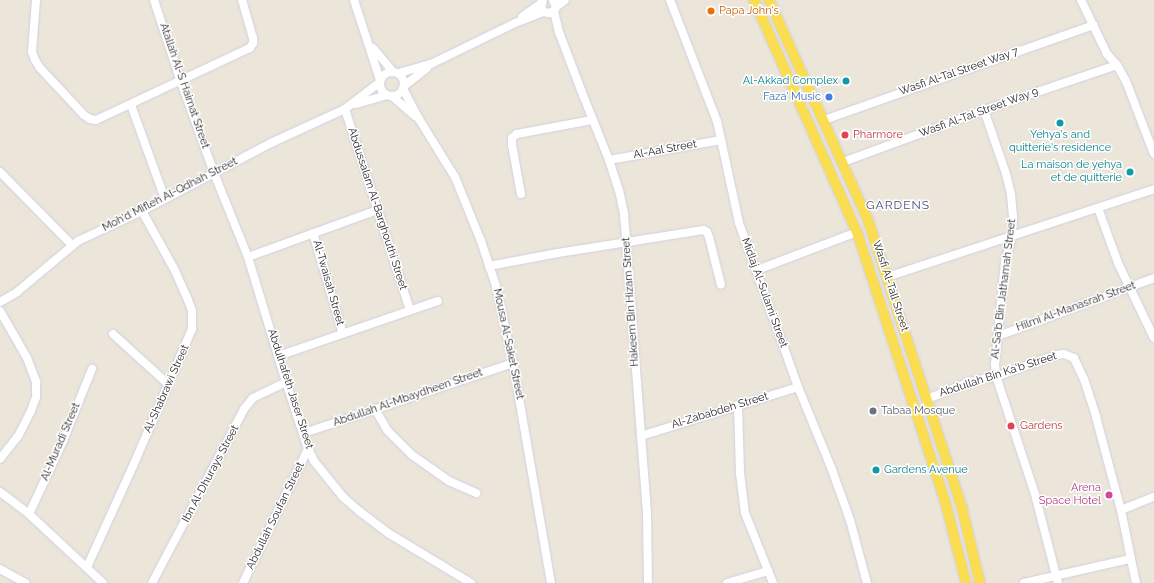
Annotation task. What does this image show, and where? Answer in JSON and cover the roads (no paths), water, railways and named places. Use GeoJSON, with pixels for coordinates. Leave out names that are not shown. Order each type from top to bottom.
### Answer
{"type":"FeatureCollection","features":[{"type":"Feature","properties":{"kind":"main road","name":"Wasfi Al-Tall Street"},"geometry":{"type":"LineString","coordinates":[[754,0],[857,232],[945,501],[966,583]]}},
{"type":"Feature","properties":{"kind":"main road","name":"Wasfi Al-Tall Street"},"geometry":{"type":"LineString","coordinates":[[769,0],[868,220],[962,508],[980,583]]}},
{"type":"Feature","properties":{"kind":"street"},"geometry":{"type":"LineString","coordinates":[[36,0],[32,52],[40,68],[90,119],[102,118],[181,82],[250,48],[253,43],[253,38],[242,0]]}},
{"type":"Feature","properties":{"kind":"street","name":"Atallah Al-S Haimat Street"},"geometry":{"type":"LineString","coordinates":[[154,0],[181,82],[214,173]]}},
{"type":"Feature","properties":{"kind":"street"},"geometry":{"type":"LineString","coordinates":[[354,0],[370,44],[381,88],[389,95],[399,94],[404,87],[431,64]]}},
{"type":"Feature","properties":{"kind":"street"},"geometry":{"type":"LineString","coordinates":[[380,81],[386,73],[431,64],[514,23],[551,9],[565,0]]}},
{"type":"Feature","properties":{"kind":"street","name":"Midlaj Al-Sulami Street"},"geometry":{"type":"LineString","coordinates":[[670,0],[710,101],[721,140],[738,218],[798,387],[831,466],[850,520],[866,583]]}},
{"type":"Feature","properties":{"kind":"street"},"geometry":{"type":"LineString","coordinates":[[1081,0],[1107,54],[1117,65],[1126,81],[1154,154]]}},
{"type":"Feature","properties":{"kind":"street"},"geometry":{"type":"LineString","coordinates":[[514,23],[542,1]]}},
{"type":"Feature","properties":{"kind":"street","name":"Hakeem Bin Hizam Street"},"geometry":{"type":"LineString","coordinates":[[542,1],[541,8],[551,9],[619,190],[626,243],[647,513],[648,583]]}},
{"type":"Feature","properties":{"kind":"street","name":"Wasfi Al-Tal Street Way 7"},"geometry":{"type":"LineString","coordinates":[[824,120],[1094,25]]}},
{"type":"Feature","properties":{"kind":"street"},"geometry":{"type":"LineString","coordinates":[[370,44],[403,79],[404,87]]}},
{"type":"Feature","properties":{"kind":"street","name":"Wasfi Al-Tal Street Way 9"},"geometry":{"type":"LineString","coordinates":[[843,162],[984,110],[1117,65]]}},
{"type":"Feature","properties":{"kind":"street","name":"Moh'd Mifleh Al-Qdhah Street"},"geometry":{"type":"LineString","coordinates":[[348,107],[380,81]]}},
{"type":"Feature","properties":{"kind":"street","name":"Mousa Al-Saket Street"},"geometry":{"type":"LineString","coordinates":[[404,87],[419,119],[455,177],[481,241],[496,286],[513,363],[549,583]]}},
{"type":"Feature","properties":{"kind":"street","name":"Moh'd Mifleh Al-Qdhah Street"},"geometry":{"type":"LineString","coordinates":[[0,302],[29,283],[72,245],[348,107],[389,95]]}},
{"type":"Feature","properties":{"kind":"street","name":"Mousa Al-Saket Street"},"geometry":{"type":"LineString","coordinates":[[389,95],[419,119]]}},
{"type":"Feature","properties":{"kind":"street"},"geometry":{"type":"LineString","coordinates":[[131,104],[165,199]]}},
{"type":"Feature","properties":{"kind":"street","name":"Abdussalam Al-Barghouthi Street"},"geometry":{"type":"LineString","coordinates":[[348,107],[377,210],[410,310]]}},
{"type":"Feature","properties":{"kind":"street","name":"Al-Sa'b Bin Jathamah Street"},"geometry":{"type":"LineString","coordinates":[[984,110],[999,150],[1012,194],[1012,236],[1005,262],[995,364],[996,376],[1035,494],[1057,579]]}},
{"type":"Feature","properties":{"kind":"street"},"geometry":{"type":"LineString","coordinates":[[521,194],[512,138],[517,134],[592,120]]}},
{"type":"Feature","properties":{"kind":"street","name":"Al-Aal Street"},"geometry":{"type":"LineString","coordinates":[[609,160],[721,140]]}},
{"type":"Feature","properties":{"kind":"street"},"geometry":{"type":"LineString","coordinates":[[0,172],[72,245]]}},
{"type":"Feature","properties":{"kind":"street","name":"Abdulhafeth Jaser Street"},"geometry":{"type":"LineString","coordinates":[[214,173],[248,257],[286,382],[308,449],[314,461],[343,496],[359,511],[388,533],[471,583]]}},
{"type":"Feature","properties":{"kind":"street"},"geometry":{"type":"LineString","coordinates":[[887,277],[1154,189]]}},
{"type":"Feature","properties":{"kind":"street"},"geometry":{"type":"LineString","coordinates":[[1098,208],[1118,262],[1154,338]]}},
{"type":"Feature","properties":{"kind":"street"},"geometry":{"type":"LineString","coordinates":[[248,257],[377,210]]}},
{"type":"Feature","properties":{"kind":"street","name":"Al-Shabrawi Street"},"geometry":{"type":"LineString","coordinates":[[87,567],[191,334],[193,320],[192,311],[173,267],[142,211]]}},
{"type":"Feature","properties":{"kind":"street"},"geometry":{"type":"LineString","coordinates":[[489,266],[523,259],[695,231],[707,232],[721,285]]}},
{"type":"Feature","properties":{"kind":"street"},"geometry":{"type":"LineString","coordinates":[[757,270],[857,232]]}},
{"type":"Feature","properties":{"kind":"street","name":"Al-Twaisah Street"},"geometry":{"type":"LineString","coordinates":[[313,233],[343,334]]}},
{"type":"Feature","properties":{"kind":"street","name":"Hilmi Al-Manasrah Street"},"geometry":{"type":"LineString","coordinates":[[998,336],[1154,278]]}},
{"type":"Feature","properties":{"kind":"street"},"geometry":{"type":"LineString","coordinates":[[278,356],[438,301]]}},
{"type":"Feature","properties":{"kind":"street"},"geometry":{"type":"LineString","coordinates":[[0,311],[27,358],[36,382],[36,397],[31,411],[18,436],[0,459]]}},
{"type":"Feature","properties":{"kind":"street"},"geometry":{"type":"LineString","coordinates":[[113,334],[168,384]]}},
{"type":"Feature","properties":{"kind":"street","name":"Abdullah Bin Ka'b Street"},"geometry":{"type":"LineString","coordinates":[[927,399],[980,379],[996,376],[1056,356],[1064,354],[1074,358],[1080,367],[1087,386],[1121,510],[1136,583]]}},
{"type":"Feature","properties":{"kind":"street","name":"Abdullah Al-Mbaydheen Street"},"geometry":{"type":"LineString","coordinates":[[304,433],[513,363]]}},
{"type":"Feature","properties":{"kind":"street","name":"Al-Muradi Street"},"geometry":{"type":"LineString","coordinates":[[29,514],[92,369]]}},
{"type":"Feature","properties":{"kind":"street","name":"Ibn Al-Dhurays Street"},"geometry":{"type":"LineString","coordinates":[[152,583],[244,409],[253,398],[286,382]]}},
{"type":"Feature","properties":{"kind":"street","name":"Al-Zababdeh Street"},"geometry":{"type":"LineString","coordinates":[[641,436],[798,387]]}},
{"type":"Feature","properties":{"kind":"street"},"geometry":{"type":"LineString","coordinates":[[738,405],[742,497],[750,530],[774,583]]}},
{"type":"Feature","properties":{"kind":"street"},"geometry":{"type":"LineString","coordinates":[[375,409],[387,430],[412,455],[449,481],[476,493]]}},
{"type":"Feature","properties":{"kind":"street","name":"Abdullah Soufan Street"},"geometry":{"type":"LineString","coordinates":[[244,583],[308,449]]}},
{"type":"Feature","properties":{"kind":"street"},"geometry":{"type":"LineString","coordinates":[[0,492],[29,514],[103,583]]}},
{"type":"Feature","properties":{"kind":"street"},"geometry":{"type":"LineString","coordinates":[[1121,510],[1154,498]]}},
{"type":"Feature","properties":{"kind":"street"},"geometry":{"type":"LineString","coordinates":[[1024,583],[1057,579],[1130,559]]}},
{"type":"Feature","properties":{"kind":"street"},"geometry":{"type":"LineString","coordinates":[[0,569],[25,583]]}},
{"type":"Feature","properties":{"kind":"street"},"geometry":{"type":"LineString","coordinates":[[727,583],[768,571]]}},
{"type":"Feature","properties":{"kind":"place","name":"Papa John's"},"geometry":{"type":"Point","coordinates":[711,11]}},
{"type":"Feature","properties":{"kind":"place","name":"Al-Akkad Complex"},"geometry":{"type":"Point","coordinates":[846,81]}},
{"type":"Feature","properties":{"kind":"place","name":"Faza' Music"},"geometry":{"type":"Point","coordinates":[829,97]}},
{"type":"Feature","properties":{"kind":"place","name":"Yehya's and quitterie's residence"},"geometry":{"type":"Point","coordinates":[1060,123]}},
{"type":"Feature","properties":{"kind":"place","name":"Pharmore"},"geometry":{"type":"Point","coordinates":[845,135]}},
{"type":"Feature","properties":{"kind":"place","name":"La maison de yehya et de quitterie"},"geometry":{"type":"Point","coordinates":[1130,172]}},
{"type":"Feature","properties":{"kind":"place","name":"Tabaa Mosque"},"geometry":{"type":"Point","coordinates":[873,411]}},
{"type":"Feature","properties":{"kind":"place","name":"Gardens"},"geometry":{"type":"Point","coordinates":[1011,426]}},
{"type":"Feature","properties":{"kind":"place","name":"Gardens Avenue"},"geometry":{"type":"Point","coordinates":[876,470]}},
{"type":"Feature","properties":{"kind":"place","name":"Arena Space Hotel"},"geometry":{"type":"Point","coordinates":[1109,495]}},
{"type":"Feature","properties":{"kind":"district","name":"GARDENS"},"geometry":{"type":"Point","coordinates":[898,206]}}]}
